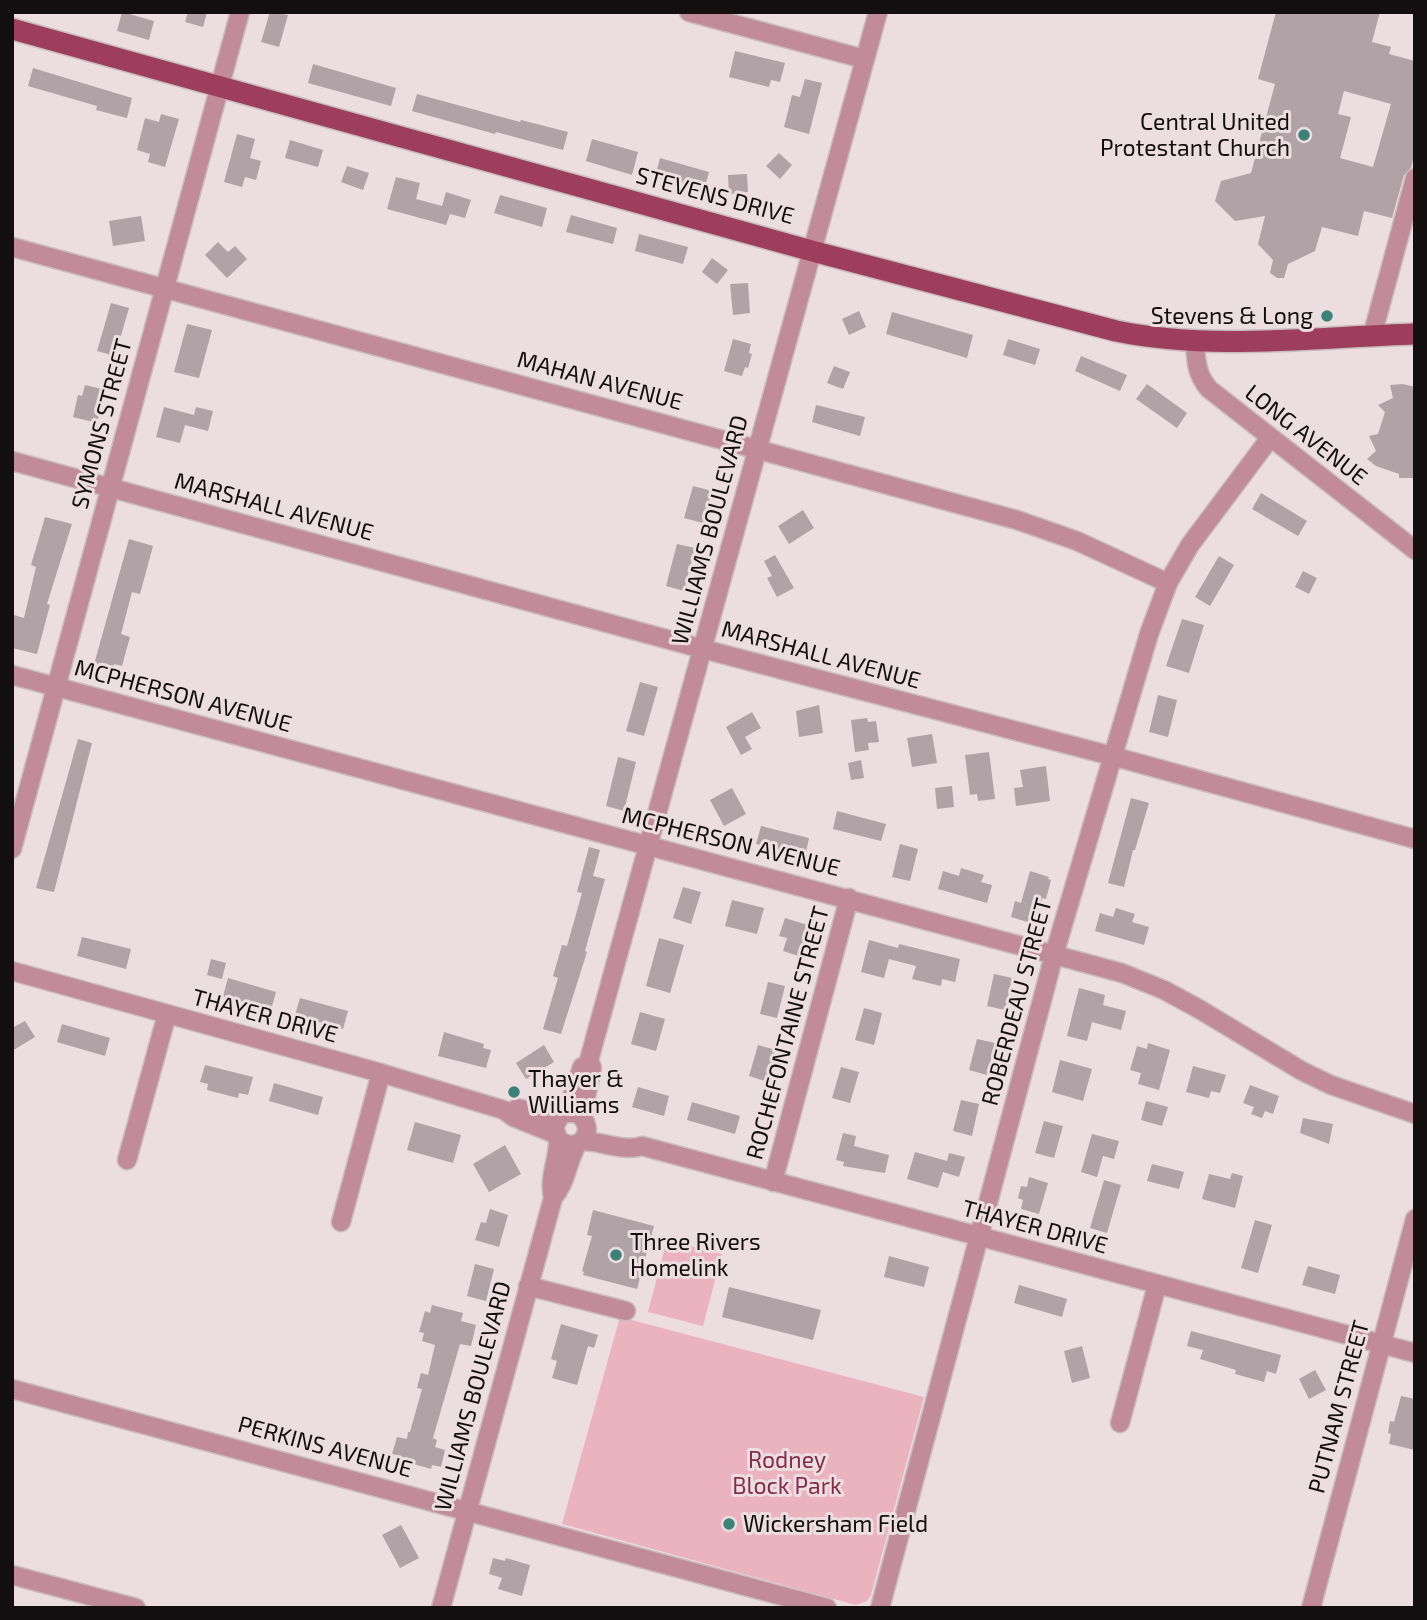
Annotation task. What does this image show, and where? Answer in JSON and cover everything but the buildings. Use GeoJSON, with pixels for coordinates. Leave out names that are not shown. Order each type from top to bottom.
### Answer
{"type":"FeatureCollection","features":[{"type":"Feature","properties":{"kind":"main road","name":"STEVENS DRIVE"},"geometry":{"type":"LineString","coordinates":[[12,29],[812,251],[1116,331],[1156,339],[1195,341],[1415,334]]}},
{"type":"Feature","properties":{"kind":"street","name":"SYMONS STREET"},"geometry":{"type":"LineString","coordinates":[[12,849],[240,12]]}},
{"type":"Feature","properties":{"kind":"street"},"geometry":{"type":"LineString","coordinates":[[689,12],[864,59]]}},
{"type":"Feature","properties":{"kind":"street","name":"WILLIAMS BOULEVARD"},"geometry":{"type":"LineString","coordinates":[[441,1608],[553,1198],[562,1187],[573,1152],[582,1065],[589,1060],[878,12]]}},
{"type":"Feature","properties":{"kind":"street"},"geometry":{"type":"LineString","coordinates":[[1372,335],[1415,178]]}},
{"type":"Feature","properties":{"kind":"street","name":"MAHAN AVENUE"},"geometry":{"type":"LineString","coordinates":[[12,247],[1017,520],[1077,541],[1168,583]]}},
{"type":"Feature","properties":{"kind":"street","name":"LONG AVENUE"},"geometry":{"type":"LineString","coordinates":[[1195,341],[1197,367],[1202,381],[1269,438],[1415,550]]}},
{"type":"Feature","properties":{"kind":"street","name":"ROBERDEAU STREET"},"geometry":{"type":"LineString","coordinates":[[880,1608],[1054,955],[1149,635],[1168,583],[1215,509],[1269,438]]}},
{"type":"Feature","properties":{"kind":"street","name":"MARSHALL AVENUE"},"geometry":{"type":"LineString","coordinates":[[12,461],[1415,839]]}},
{"type":"Feature","properties":{"kind":"street","name":"MCPHERSON AVENUE"},"geometry":{"type":"LineString","coordinates":[[12,675],[1122,972],[1164,990],[1331,1086],[1415,1114]]}},
{"type":"Feature","properties":{"kind":"street","name":"ROCHEFONTAINE STREET"},"geometry":{"type":"LineString","coordinates":[[774,1182],[849,898]]}},
{"type":"Feature","properties":{"kind":"street","name":"THAYER DRIVE"},"geometry":{"type":"LineString","coordinates":[[12,971],[381,1073],[504,1110],[556,1136],[567,1145],[576,1125]]}},
{"type":"Feature","properties":{"kind":"street"},"geometry":{"type":"LineString","coordinates":[[127,1160],[167,1014]]}},
{"type":"Feature","properties":{"kind":"street"},"geometry":{"type":"LineString","coordinates":[[341,1222],[381,1073]]}},
{"type":"Feature","properties":{"kind":"street","name":"THAYER DRIVE"},"geometry":{"type":"LineString","coordinates":[[504,1110],[516,1108],[637,1139],[642,1146],[1415,1353]]}},
{"type":"Feature","properties":{"kind":"street","name":"WILLIAMS BOULEVARD"},"geometry":{"type":"LineString","coordinates":[[553,1198],[550,1185],[559,1150],[555,1123],[576,1125]]}},
{"type":"Feature","properties":{"kind":"street","name":"PUTNAM STREET"},"geometry":{"type":"LineString","coordinates":[[1311,1608],[1415,1219]]}},
{"type":"Feature","properties":{"kind":"street"},"geometry":{"type":"LineString","coordinates":[[1120,1423],[1157,1285]]}},
{"type":"Feature","properties":{"kind":"street"},"geometry":{"type":"LineString","coordinates":[[528,1286],[626,1311]]}},
{"type":"Feature","properties":{"kind":"street","name":"PERKINS AVENUE"},"geometry":{"type":"LineString","coordinates":[[12,1389],[827,1608]]}},
{"type":"Feature","properties":{"kind":"street"},"geometry":{"type":"LineString","coordinates":[[12,1575],[136,1608]]}},
{"type":"Feature","properties":{"kind":"green space"},"geometry":{"type":"Polygon","coordinates":[[[667,1240],[722,1254],[703,1326],[648,1312],[667,1240]]]}},
{"type":"Feature","properties":{"kind":"green space","name":"Rodney Block Park"},"geometry":{"type":"Polygon","coordinates":[[[620,1317],[924,1397],[871,1595],[867,1601],[856,1605],[562,1524],[620,1317]]]}},
{"type":"Feature","properties":{"kind":"place","name":"Central United Protestant Church"},"geometry":{"type":"Point","coordinates":[1304,135]}},
{"type":"Feature","properties":{"kind":"place","name":"Stevens & Long"},"geometry":{"type":"Point","coordinates":[1327,316]}},
{"type":"Feature","properties":{"kind":"place","name":"Thayer & Williams"},"geometry":{"type":"Point","coordinates":[514,1092]}},
{"type":"Feature","properties":{"kind":"place","name":"Three Rivers Homelink"},"geometry":{"type":"Point","coordinates":[616,1255]}},
{"type":"Feature","properties":{"kind":"place","name":"Wickersham Field"},"geometry":{"type":"Point","coordinates":[729,1524]}}]}
